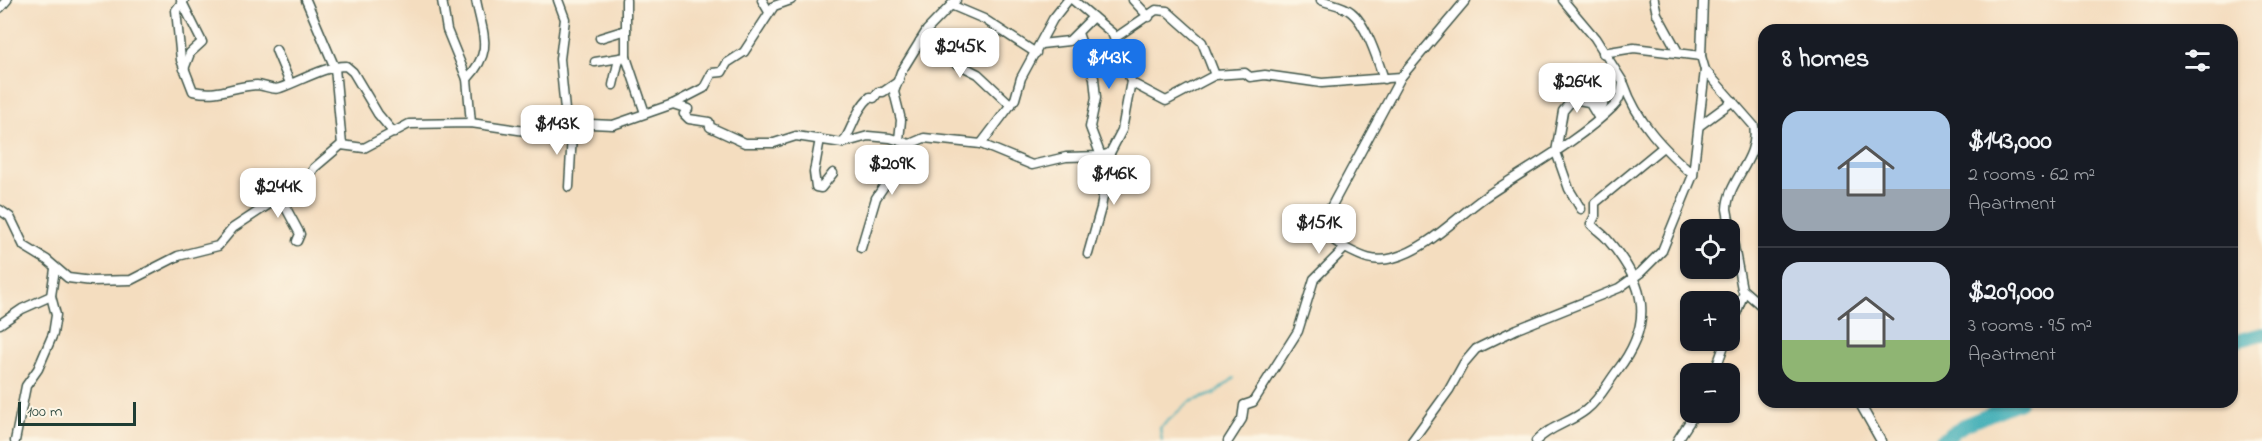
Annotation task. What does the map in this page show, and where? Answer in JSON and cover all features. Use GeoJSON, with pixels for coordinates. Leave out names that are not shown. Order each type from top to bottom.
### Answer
{"type":"FeatureCollection","features":[{"type":"Feature","properties":{"kind":"street"},"geometry":{"type":"LineString","coordinates":[[0,8],[7,0]]}},
{"type":"Feature","properties":{"kind":"street"},"geometry":{"type":"LineString","coordinates":[[182,0],[176,12],[180,54],[193,91],[223,94],[244,86],[278,89],[290,83],[346,66],[354,72],[378,114],[394,133]]}},
{"type":"Feature","properties":{"kind":"street"},"geometry":{"type":"LineString","coordinates":[[182,0],[202,42],[190,53],[184,69]]}},
{"type":"Feature","properties":{"kind":"street"},"geometry":{"type":"LineString","coordinates":[[306,0],[335,68],[342,145]]}},
{"type":"Feature","properties":{"kind":"street"},"geometry":{"type":"LineString","coordinates":[[441,0],[447,30],[467,79],[471,123]]}},
{"type":"Feature","properties":{"kind":"street"},"geometry":{"type":"LineString","coordinates":[[467,79],[481,64],[485,52],[476,0]]}},
{"type":"Feature","properties":{"kind":"street"},"geometry":{"type":"LineString","coordinates":[[558,0],[565,20],[560,59],[568,123],[572,134],[569,187]]}},
{"type":"Feature","properties":{"kind":"street"},"geometry":{"type":"LineString","coordinates":[[613,85],[623,58],[626,0]]}},
{"type":"Feature","properties":{"kind":"street"},"geometry":{"type":"LineString","coordinates":[[762,0],[769,12]]}},
{"type":"Feature","properties":{"kind":"street"},"geometry":{"type":"LineString","coordinates":[[0,210],[10,218],[24,246],[47,260],[55,269],[76,280],[131,280],[178,256],[218,246],[233,228],[280,197],[302,191],[314,168],[342,145],[364,148],[409,124],[471,123],[525,131],[568,123],[613,125],[673,105],[704,88],[712,73],[722,72],[727,63],[742,54],[774,6],[791,0]]}},
{"type":"Feature","properties":{"kind":"street"},"geometry":{"type":"LineString","coordinates":[[981,144],[1011,105],[1021,78],[1053,19],[1068,0]]}},
{"type":"Feature","properties":{"kind":"street"},"geometry":{"type":"LineString","coordinates":[[1074,0],[1108,28],[1115,38],[1132,83],[1122,130],[1105,155],[1101,208],[1088,254]]}},
{"type":"Feature","properties":{"kind":"street"},"geometry":{"type":"LineString","coordinates":[[1133,0],[1149,17]]}},
{"type":"Feature","properties":{"kind":"street"},"geometry":{"type":"LineString","coordinates":[[1321,0],[1346,8],[1354,14],[1379,62],[1384,79]]}},
{"type":"Feature","properties":{"kind":"street"},"geometry":{"type":"LineString","coordinates":[[1466,0],[1401,78],[1323,222],[1325,234],[1365,258],[1378,261],[1406,254],[1433,237],[1499,188],[1556,152],[1613,107],[1622,92],[1623,82]]}},
{"type":"Feature","properties":{"kind":"street"},"geometry":{"type":"LineString","coordinates":[[1563,0],[1591,32],[1623,82],[1635,113],[1663,147],[1693,175]]}},
{"type":"Feature","properties":{"kind":"street"},"geometry":{"type":"LineString","coordinates":[[1654,0],[1658,14],[1678,52]]}},
{"type":"Feature","properties":{"kind":"street"},"geometry":{"type":"LineString","coordinates":[[1412,441],[1449,390],[1464,363],[1476,349],[1517,329],[1619,288],[1633,279],[1662,251],[1693,175],[1705,70],[1701,56],[1703,0]]}},
{"type":"Feature","properties":{"kind":"street"},"geometry":{"type":"LineString","coordinates":[[899,140],[901,120],[894,92],[906,63],[920,41],[953,3],[1036,53]]}},
{"type":"Feature","properties":{"kind":"street"},"geometry":{"type":"LineString","coordinates":[[1115,38],[1157,10],[1167,11],[1189,28],[1207,49],[1215,75]]}},
{"type":"Feature","properties":{"kind":"street"},"geometry":{"type":"LineString","coordinates":[[1041,44],[1069,41],[1093,17]]}},
{"type":"Feature","properties":{"kind":"street"},"geometry":{"type":"LineString","coordinates":[[600,38],[626,30]]}},
{"type":"Feature","properties":{"kind":"street"},"geometry":{"type":"LineString","coordinates":[[1078,33],[1094,78],[1096,94],[1090,127],[1105,155]]}},
{"type":"Feature","properties":{"kind":"street"},"geometry":{"type":"LineString","coordinates":[[920,41],[978,74],[1011,105]]}},
{"type":"Feature","properties":{"kind":"street"},"geometry":{"type":"LineString","coordinates":[[1603,53],[1634,48],[1701,56]]}},
{"type":"Feature","properties":{"kind":"street"},"geometry":{"type":"LineString","coordinates":[[276,50],[290,83]]}},
{"type":"Feature","properties":{"kind":"street"},"geometry":{"type":"LineString","coordinates":[[623,58],[645,113]]}},
{"type":"Feature","properties":{"kind":"street"},"geometry":{"type":"LineString","coordinates":[[595,62],[623,58]]}},
{"type":"Feature","properties":{"kind":"street"},"geometry":{"type":"LineString","coordinates":[[1705,70],[1752,124],[1755,132],[1749,159],[1727,203],[1744,292],[1740,303]]}},
{"type":"Feature","properties":{"kind":"street"},"geometry":{"type":"LineString","coordinates":[[1132,83],[1166,100],[1215,75],[1245,73],[1250,77],[1265,75],[1323,83],[1401,78]]}},
{"type":"Feature","properties":{"kind":"street"},"geometry":{"type":"LineString","coordinates":[[843,143],[853,128],[861,105],[870,97],[874,98],[878,92],[883,92],[899,81]]}},
{"type":"Feature","properties":{"kind":"street"},"geometry":{"type":"LineString","coordinates":[[1581,209],[1569,189],[1556,152],[1563,111],[1573,99],[1589,102]]}},
{"type":"Feature","properties":{"kind":"street"},"geometry":{"type":"LineString","coordinates":[[1699,126],[1732,100]]}},
{"type":"Feature","properties":{"kind":"street"},"geometry":{"type":"LineString","coordinates":[[673,105],[688,108],[684,114],[689,119],[710,122],[710,127],[718,132],[745,142],[774,143],[796,136],[843,143],[868,136],[899,140],[910,144],[924,138],[981,144],[1032,165],[1072,156],[1105,155]]}},
{"type":"Feature","properties":{"kind":"street"},"geometry":{"type":"LineString","coordinates":[[820,139],[814,172],[816,187],[821,188],[833,173]]}},
{"type":"Feature","properties":{"kind":"street"},"geometry":{"type":"LineString","coordinates":[[861,248],[876,198],[908,151],[910,144]]}},
{"type":"Feature","properties":{"kind":"street"},"geometry":{"type":"LineString","coordinates":[[1536,441],[1549,430],[1574,420],[1593,405],[1632,350],[1639,336],[1643,311],[1641,296],[1606,237],[1591,224],[1595,216],[1593,206],[1663,147]]}},
{"type":"Feature","properties":{"kind":"street"},"geometry":{"type":"LineString","coordinates":[[280,197],[300,234],[297,241]]}},
{"type":"Feature","properties":{"kind":"street"},"geometry":{"type":"LineString","coordinates":[[1228,441],[1242,419],[1244,405],[1253,402],[1298,331],[1314,279],[1346,248]]}},
{"type":"Feature","properties":{"kind":"street"},"geometry":{"type":"LineString","coordinates":[[15,441],[26,386],[51,342],[56,315],[51,296],[55,269]]}},
{"type":"Feature","properties":{"kind":"street"},"geometry":{"type":"LineString","coordinates":[[1744,292],[1758,303]]}},
{"type":"Feature","properties":{"kind":"street"},"geometry":{"type":"LineString","coordinates":[[0,324],[22,309],[51,296]]}},
{"type":"Feature","properties":{"kind":"street"},"geometry":{"type":"LineString","coordinates":[[1862,408],[1881,441]]}},
{"type":"Feature","properties":{"kind":"street"},"geometry":{"type":"LineString","coordinates":[[1677,441],[1689,423]]}},
{"type":"Feature","properties":{"kind":"waterway"},"geometry":{"type":"LineString","coordinates":[[2238,340],[2262,334]]}},
{"type":"Feature","properties":{"kind":"waterway"},"geometry":{"type":"LineString","coordinates":[[1162,441],[1160,428],[1189,402],[1214,394],[1234,378]]}},
{"type":"Feature","properties":{"kind":"waterway"},"geometry":{"type":"LineString","coordinates":[[1941,441],[1964,425],[2005,408]]}}]}
